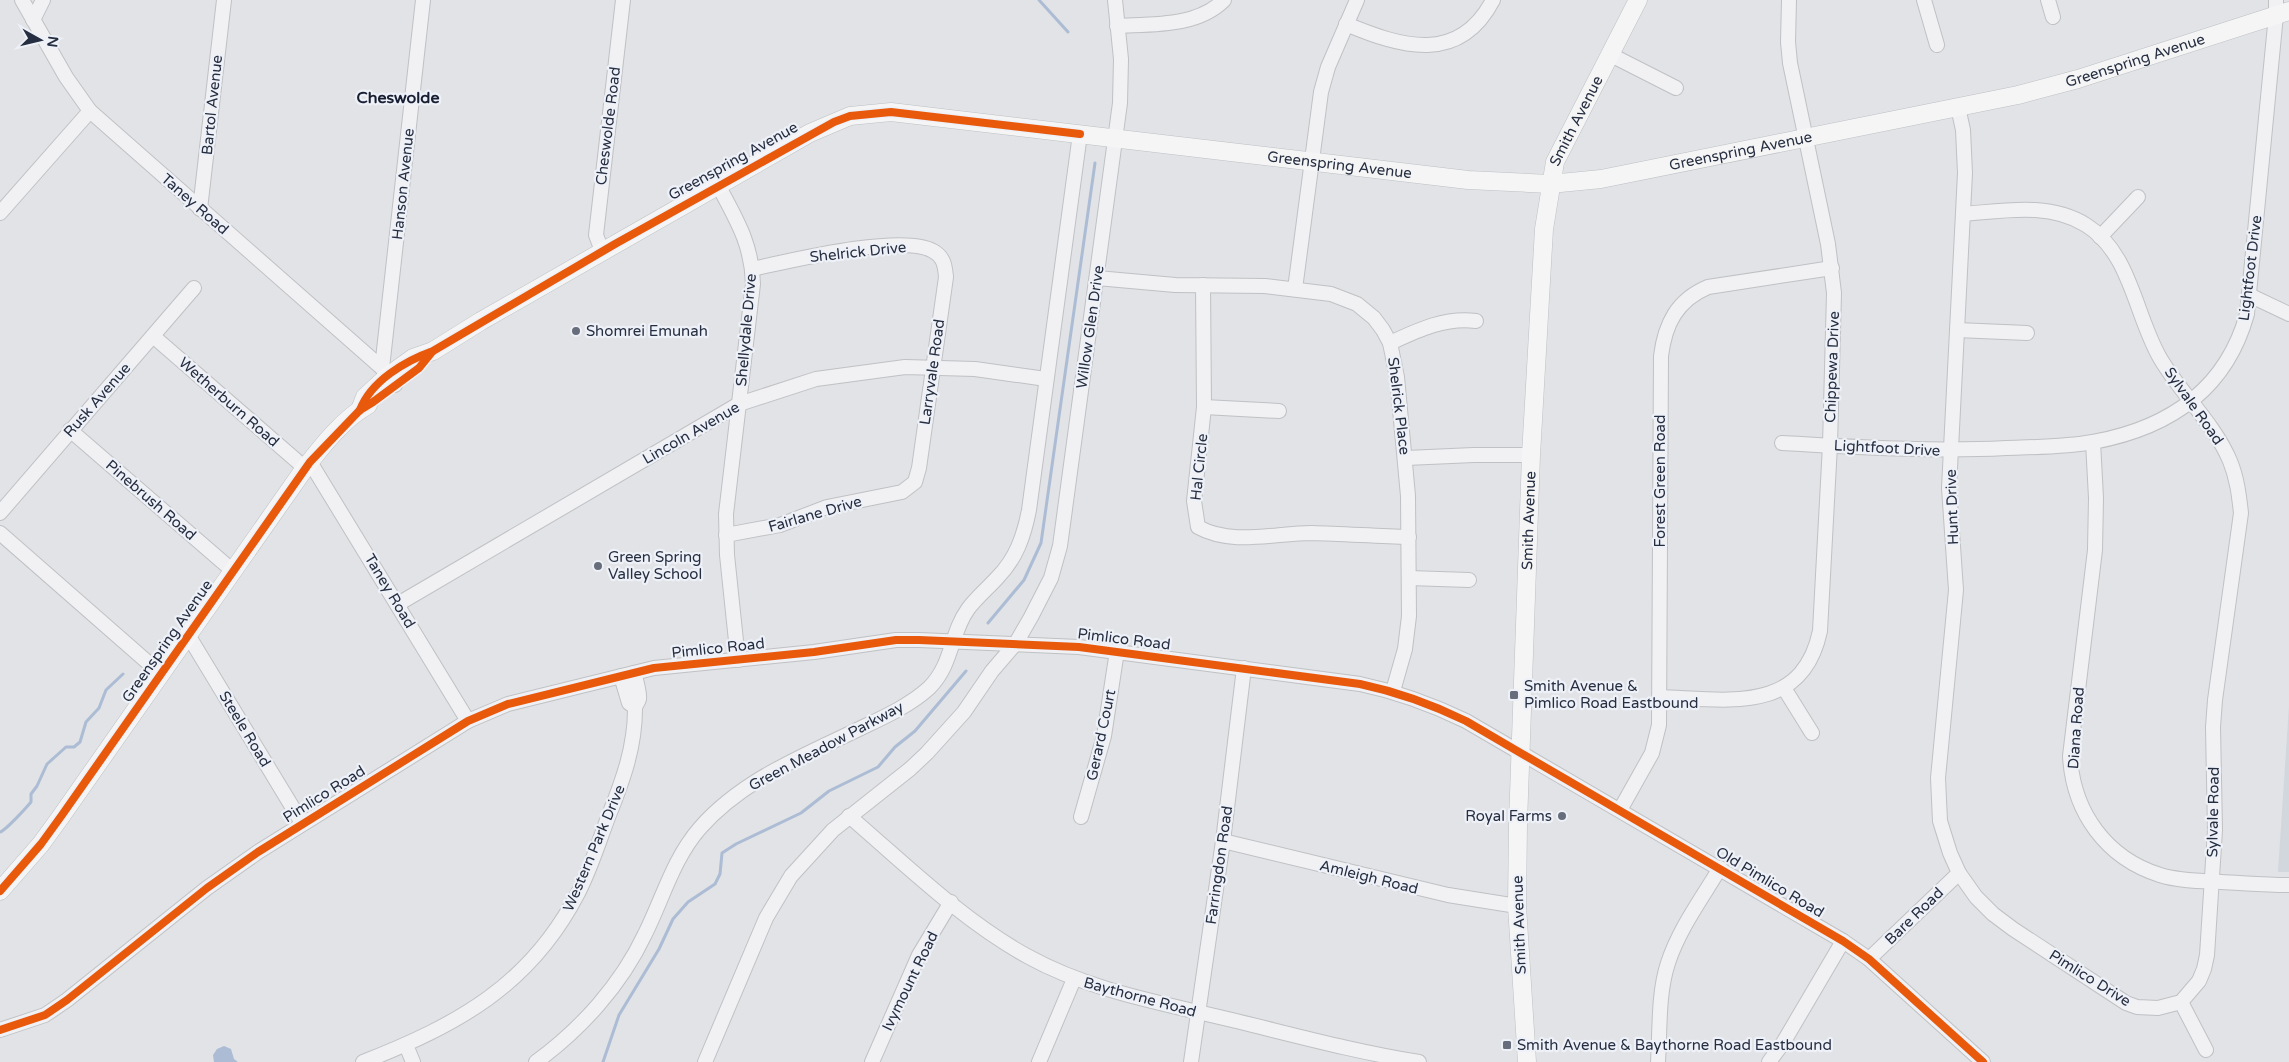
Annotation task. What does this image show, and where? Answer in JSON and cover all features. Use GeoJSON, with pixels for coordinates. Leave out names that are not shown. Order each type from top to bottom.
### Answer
{"type":"FeatureCollection","features":[{"type":"Feature","properties":{"kind":"main road","name":"Smith Avenue"},"geometry":{"type":"LineString","coordinates":[[1527,1062],[1517,906],[1531,455],[1544,229],[1550,184],[1556,162],[1638,0]]}},
{"type":"Feature","properties":{"kind":"main road","name":"Greenspring Avenue"},"geometry":{"type":"LineString","coordinates":[[0,891],[41,844],[308,465],[360,410],[374,402],[388,376],[419,368],[432,351],[602,251],[834,122],[850,116],[891,112],[1468,180],[1550,184],[1618,177],[2063,84],[2280,9]]}},
{"type":"Feature","properties":{"kind":"street","name":"Taney Road"},"geometry":{"type":"LineString","coordinates":[[22,0],[69,83],[90,111],[388,376]]}},
{"type":"Feature","properties":{"kind":"street"},"geometry":{"type":"LineString","coordinates":[[34,20],[42,0]]}},
{"type":"Feature","properties":{"kind":"street","name":"Bartol Avenue"},"geometry":{"type":"LineString","coordinates":[[200,209],[224,0]]}},
{"type":"Feature","properties":{"kind":"street","name":"Hanson Avenue"},"geometry":{"type":"LineString","coordinates":[[388,376],[423,0]]}},
{"type":"Feature","properties":{"kind":"street","name":"Cheswolde Road"},"geometry":{"type":"LineString","coordinates":[[602,251],[596,235],[623,0]]}},
{"type":"Feature","properties":{"kind":"street","name":"Willow Glen Drive"},"geometry":{"type":"LineString","coordinates":[[1016,643],[1044,595],[1057,560],[1122,88],[1115,0]]}},
{"type":"Feature","properties":{"kind":"street"},"geometry":{"type":"LineString","coordinates":[[1117,26],[1189,20],[1213,10],[1224,0]]}},
{"type":"Feature","properties":{"kind":"street"},"geometry":{"type":"LineString","coordinates":[[1295,289],[1321,92],[1328,67],[1358,0]]}},
{"type":"Feature","properties":{"kind":"street"},"geometry":{"type":"LineString","coordinates":[[1346,24],[1391,41],[1434,45],[1460,38],[1470,31],[1480,22],[1493,0]]}},
{"type":"Feature","properties":{"kind":"street","name":"Chippewa Drive"},"geometry":{"type":"LineString","coordinates":[[1659,697],[1747,700],[1773,694],[1784,688],[1805,670],[1818,645],[1830,445],[1834,322],[1832,268],[1805,138],[1788,42],[1790,0]]}},
{"type":"Feature","properties":{"kind":"street"},"geometry":{"type":"LineString","coordinates":[[1924,0],[1937,45]]}},
{"type":"Feature","properties":{"kind":"street"},"geometry":{"type":"LineString","coordinates":[[2048,0],[2053,17]]}},
{"type":"Feature","properties":{"kind":"street","name":"Lightfoot Drive"},"geometry":{"type":"LineString","coordinates":[[1782,443],[1950,451],[2092,442],[2140,430],[2190,402],[2215,379],[2225,366],[2242,330],[2249,295],[2280,9]]}},
{"type":"Feature","properties":{"kind":"street"},"geometry":{"type":"LineString","coordinates":[[1611,55],[1676,88]]}},
{"type":"Feature","properties":{"kind":"street","name":"Hunt Drive"},"geometry":{"type":"LineString","coordinates":[[1958,107],[1964,150],[1964,214],[1950,451],[1950,504],[1956,590],[1938,791],[1940,821],[1950,853],[1959,873]]}},
{"type":"Feature","properties":{"kind":"street"},"geometry":{"type":"LineString","coordinates":[[0,213],[90,111]]}},
{"type":"Feature","properties":{"kind":"street"},"geometry":{"type":"LineString","coordinates":[[954,642],[966,612],[1010,563],[1022,539],[1029,510],[1080,134]]}},
{"type":"Feature","properties":{"kind":"street","name":"Shellydale Drive"},"geometry":{"type":"LineString","coordinates":[[718,185],[744,236],[752,269],[753,284],[728,493],[726,535],[738,660]]}},
{"type":"Feature","properties":{"kind":"street"},"geometry":{"type":"LineString","coordinates":[[2100,237],[2138,196]]}},
{"type":"Feature","properties":{"kind":"street","name":"Sylvale Road"},"geometry":{"type":"LineString","coordinates":[[1964,214],[2022,210],[2051,211],[2076,219],[2100,237],[2112,249],[2120,264],[2149,338],[2159,357],[2214,433],[2230,461],[2236,478],[2241,513],[2215,700],[2213,750],[2216,809],[2211,882]]}},
{"type":"Feature","properties":{"kind":"street","name":"Shelrick Drive"},"geometry":{"type":"LineString","coordinates":[[752,269],[842,251],[873,247],[917,246],[935,251],[942,258],[946,277]]}},
{"type":"Feature","properties":{"kind":"street","name":"Forest Green Road"},"geometry":{"type":"LineString","coordinates":[[1620,810],[1652,753],[1658,725],[1661,356],[1668,325],[1675,311],[1684,302],[1708,287],[1832,268]]}},
{"type":"Feature","properties":{"kind":"street","name":"Larryvale Road"},"geometry":{"type":"LineString","coordinates":[[919,468],[946,277]]}},
{"type":"Feature","properties":{"kind":"street","name":"Shelrick Place"},"geometry":{"type":"LineString","coordinates":[[1097,278],[1144,283],[1240,285],[1331,294],[1357,304],[1374,318],[1390,343],[1397,377],[1406,458],[1409,537],[1408,633],[1393,691]]}},
{"type":"Feature","properties":{"kind":"street","name":"Hal Circle"},"geometry":{"type":"LineString","coordinates":[[1203,285],[1204,407],[1201,457],[1194,501],[1198,528],[1210,534],[1231,537],[1312,533],[1409,537]]}},
{"type":"Feature","properties":{"kind":"street","name":"Rusk Avenue"},"geometry":{"type":"LineString","coordinates":[[0,513],[194,288]]}},
{"type":"Feature","properties":{"kind":"street"},"geometry":{"type":"LineString","coordinates":[[2249,295],[2289,314]]}},
{"type":"Feature","properties":{"kind":"street"},"geometry":{"type":"LineString","coordinates":[[1390,343],[1420,329],[1450,321],[1476,321]]}},
{"type":"Feature","properties":{"kind":"street"},"geometry":{"type":"LineString","coordinates":[[1957,330],[2027,333]]}},
{"type":"Feature","properties":{"kind":"street","name":"Wetherburn Road"},"geometry":{"type":"LineString","coordinates":[[152,336],[308,465]]}},
{"type":"Feature","properties":{"kind":"street","name":"Lincoln Avenue"},"geometry":{"type":"LineString","coordinates":[[398,604],[739,404],[816,379],[877,369],[933,366],[975,369],[1046,379]]}},
{"type":"Feature","properties":{"kind":"street"},"geometry":{"type":"LineString","coordinates":[[1204,407],[1279,411]]}},
{"type":"Feature","properties":{"kind":"street","name":"Pinebrush Road"},"geometry":{"type":"LineString","coordinates":[[70,430],[233,571]]}},
{"type":"Feature","properties":{"kind":"street","name":"Diana Road"},"geometry":{"type":"LineString","coordinates":[[2092,442],[2097,523],[2071,749],[2071,770],[2074,789],[2084,812],[2098,835],[2127,860],[2162,876],[2211,882],[2289,886]]}},
{"type":"Feature","properties":{"kind":"street"},"geometry":{"type":"LineString","coordinates":[[1406,458],[1531,455]]}},
{"type":"Feature","properties":{"kind":"street","name":"Taney Road"},"geometry":{"type":"LineString","coordinates":[[308,465],[398,604],[468,721]]}},
{"type":"Feature","properties":{"kind":"street","name":"Fairlane Drive"},"geometry":{"type":"LineString","coordinates":[[726,535],[780,525],[828,507],[902,492],[915,482],[919,468]]}},
{"type":"Feature","properties":{"kind":"street"},"geometry":{"type":"LineString","coordinates":[[0,532],[161,674]]}},
{"type":"Feature","properties":{"kind":"street"},"geometry":{"type":"LineString","coordinates":[[1409,578],[1469,580]]}},
{"type":"Feature","properties":{"kind":"street","name":"Steele Road"},"geometry":{"type":"LineString","coordinates":[[188,635],[302,823]]}},
{"type":"Feature","properties":{"kind":"street","name":"Pimlico Road"},"geometry":{"type":"LineString","coordinates":[[0,1030],[45,1015],[207,888],[302,823],[468,721],[508,704],[654,668],[814,652],[896,640],[1056,644],[1323,678],[1393,691],[1438,707],[1466,721],[1521,755]]}},
{"type":"Feature","properties":{"kind":"street","name":"Green Meadow Parkway"},"geometry":{"type":"LineString","coordinates":[[536,1062],[591,1014],[624,971],[644,937],[679,858],[694,835],[714,813],[745,788],[764,776],[889,715],[917,697],[928,689],[942,672],[954,642]]}},
{"type":"Feature","properties":{"kind":"street"},"geometry":{"type":"LineString","coordinates":[[705,1062],[770,910],[791,876],[849,816],[896,780],[927,753],[964,712],[992,671],[1016,643]]}},
{"type":"Feature","properties":{"kind":"street","name":"Gerard Court"},"geometry":{"type":"LineString","coordinates":[[1081,817],[1104,736],[1117,651]]}},
{"type":"Feature","properties":{"kind":"street","name":"Farringdon Road"},"geometry":{"type":"LineString","coordinates":[[1191,1062],[1223,842],[1244,668]]}},
{"type":"Feature","properties":{"kind":"street","name":"Western Park Drive"},"geometry":{"type":"LineString","coordinates":[[363,1062],[394,1056],[406,1045],[455,1021],[509,983],[545,945],[565,917],[579,892],[626,773],[636,719],[635,707],[629,703],[628,674]]}},
{"type":"Feature","properties":{"kind":"street"},"geometry":{"type":"LineString","coordinates":[[1784,688],[1812,733]]}},
{"type":"Feature","properties":{"kind":"street","name":"Old Pimlico Road"},"geometry":{"type":"LineString","coordinates":[[1521,755],[1620,810],[1843,941],[1869,959],[1983,1062]]}},
{"type":"Feature","properties":{"kind":"street","name":"Baythorne Road"},"geometry":{"type":"LineString","coordinates":[[849,816],[951,902],[1026,956],[1074,979],[1094,986],[1198,1012],[1420,1062]]}},
{"type":"Feature","properties":{"kind":"street","name":"Amleigh Road"},"geometry":{"type":"LineString","coordinates":[[1223,842],[1448,896],[1517,906]]}},
{"type":"Feature","properties":{"kind":"street"},"geometry":{"type":"LineString","coordinates":[[1658,1062],[1662,997],[1668,963],[1675,944],[1720,868]]}},
{"type":"Feature","properties":{"kind":"street","name":"Bare Road"},"geometry":{"type":"LineString","coordinates":[[1869,959],[1959,873]]}},
{"type":"Feature","properties":{"kind":"street","name":"Pimlico Drive"},"geometry":{"type":"LineString","coordinates":[[1959,873],[1976,897],[2006,924],[2126,1003],[2137,1007],[2158,1008],[2181,1002]]}},
{"type":"Feature","properties":{"kind":"street"},"geometry":{"type":"LineString","coordinates":[[2206,1050],[2181,1002],[2200,981],[2204,969],[2211,882]]}},
{"type":"Feature","properties":{"kind":"street","name":"Ivymount Road"},"geometry":{"type":"LineString","coordinates":[[872,1062],[920,955],[951,902]]}},
{"type":"Feature","properties":{"kind":"street"},"geometry":{"type":"LineString","coordinates":[[1769,1062],[1783,1043],[1843,941]]}},
{"type":"Feature","properties":{"kind":"street"},"geometry":{"type":"LineString","coordinates":[[1040,1062],[1074,979]]}},
{"type":"Feature","properties":{"kind":"street"},"geometry":{"type":"LineString","coordinates":[[406,1045],[413,1062]]}},
{"type":"Feature","properties":{"kind":"shaded area"},"geometry":{"type":"Polygon","coordinates":[[[2289,706],[2289,872],[2278,872],[2289,706]]]}},
{"type":"Feature","properties":{"kind":"water"},"geometry":{"type":"Polygon","coordinates":[[[224,1046],[231,1049],[234,1059],[238,1062],[214,1062],[213,1055],[217,1049],[224,1046]]]}},
{"type":"Feature","properties":{"kind":"waterway"},"geometry":{"type":"LineString","coordinates":[[1039,0],[1068,32]]}},
{"type":"Feature","properties":{"kind":"waterway"},"geometry":{"type":"LineString","coordinates":[[988,623],[1024,580],[1041,543],[1095,163]]}},
{"type":"Feature","properties":{"kind":"waterway"},"geometry":{"type":"LineString","coordinates":[[603,1062],[619,1015],[659,949],[673,919],[688,902],[715,884],[720,874],[722,853],[736,844],[801,813],[829,791],[878,767],[895,747],[915,731],[966,671]]}},
{"type":"Feature","properties":{"kind":"waterway"},"geometry":{"type":"LineString","coordinates":[[0,832],[11,824],[31,802],[31,794],[37,786],[47,764],[66,747],[74,747],[80,742],[86,722],[99,708],[106,690],[123,674]]}},
{"type":"Feature","properties":{"kind":"cycle path"},"geometry":{"type":"LineString","coordinates":[[360,410],[372,390],[400,366],[433,351],[615,244],[834,122],[850,116],[891,112],[1080,134]]}},
{"type":"Feature","properties":{"kind":"cycle path"},"geometry":{"type":"LineString","coordinates":[[0,891],[41,844],[62,815],[310,462],[360,410],[419,368],[432,352]]}},
{"type":"Feature","properties":{"kind":"cycle path"},"geometry":{"type":"LineString","coordinates":[[0,1030],[45,1015],[67,1000],[207,888],[258,852],[468,721],[508,704],[654,668],[814,652],[896,640],[919,640],[1079,647],[1360,684],[1401,695],[1440,709],[1466,721],[1843,941],[1869,959],[1983,1062]]}},
{"type":"Feature","properties":{"kind":"place","name":"Shomrei Emunah"},"geometry":{"type":"Point","coordinates":[576,331]}},
{"type":"Feature","properties":{"kind":"place","name":"Green Spring Valley School"},"geometry":{"type":"Point","coordinates":[598,566]}},
{"type":"Feature","properties":{"kind":"place","name":"Smith Avenue & Pimlico Road Eastbound"},"geometry":{"type":"Point","coordinates":[1514,695]}},
{"type":"Feature","properties":{"kind":"place","name":"Royal Farms"},"geometry":{"type":"Point","coordinates":[1562,816]}},
{"type":"Feature","properties":{"kind":"place","name":"Smith Avenue & Baythorne Road Eastbound"},"geometry":{"type":"Point","coordinates":[1507,1045]}},
{"type":"Feature","properties":{"kind":"district","name":"Cheswolde"},"geometry":{"type":"Point","coordinates":[398,97]}}]}
